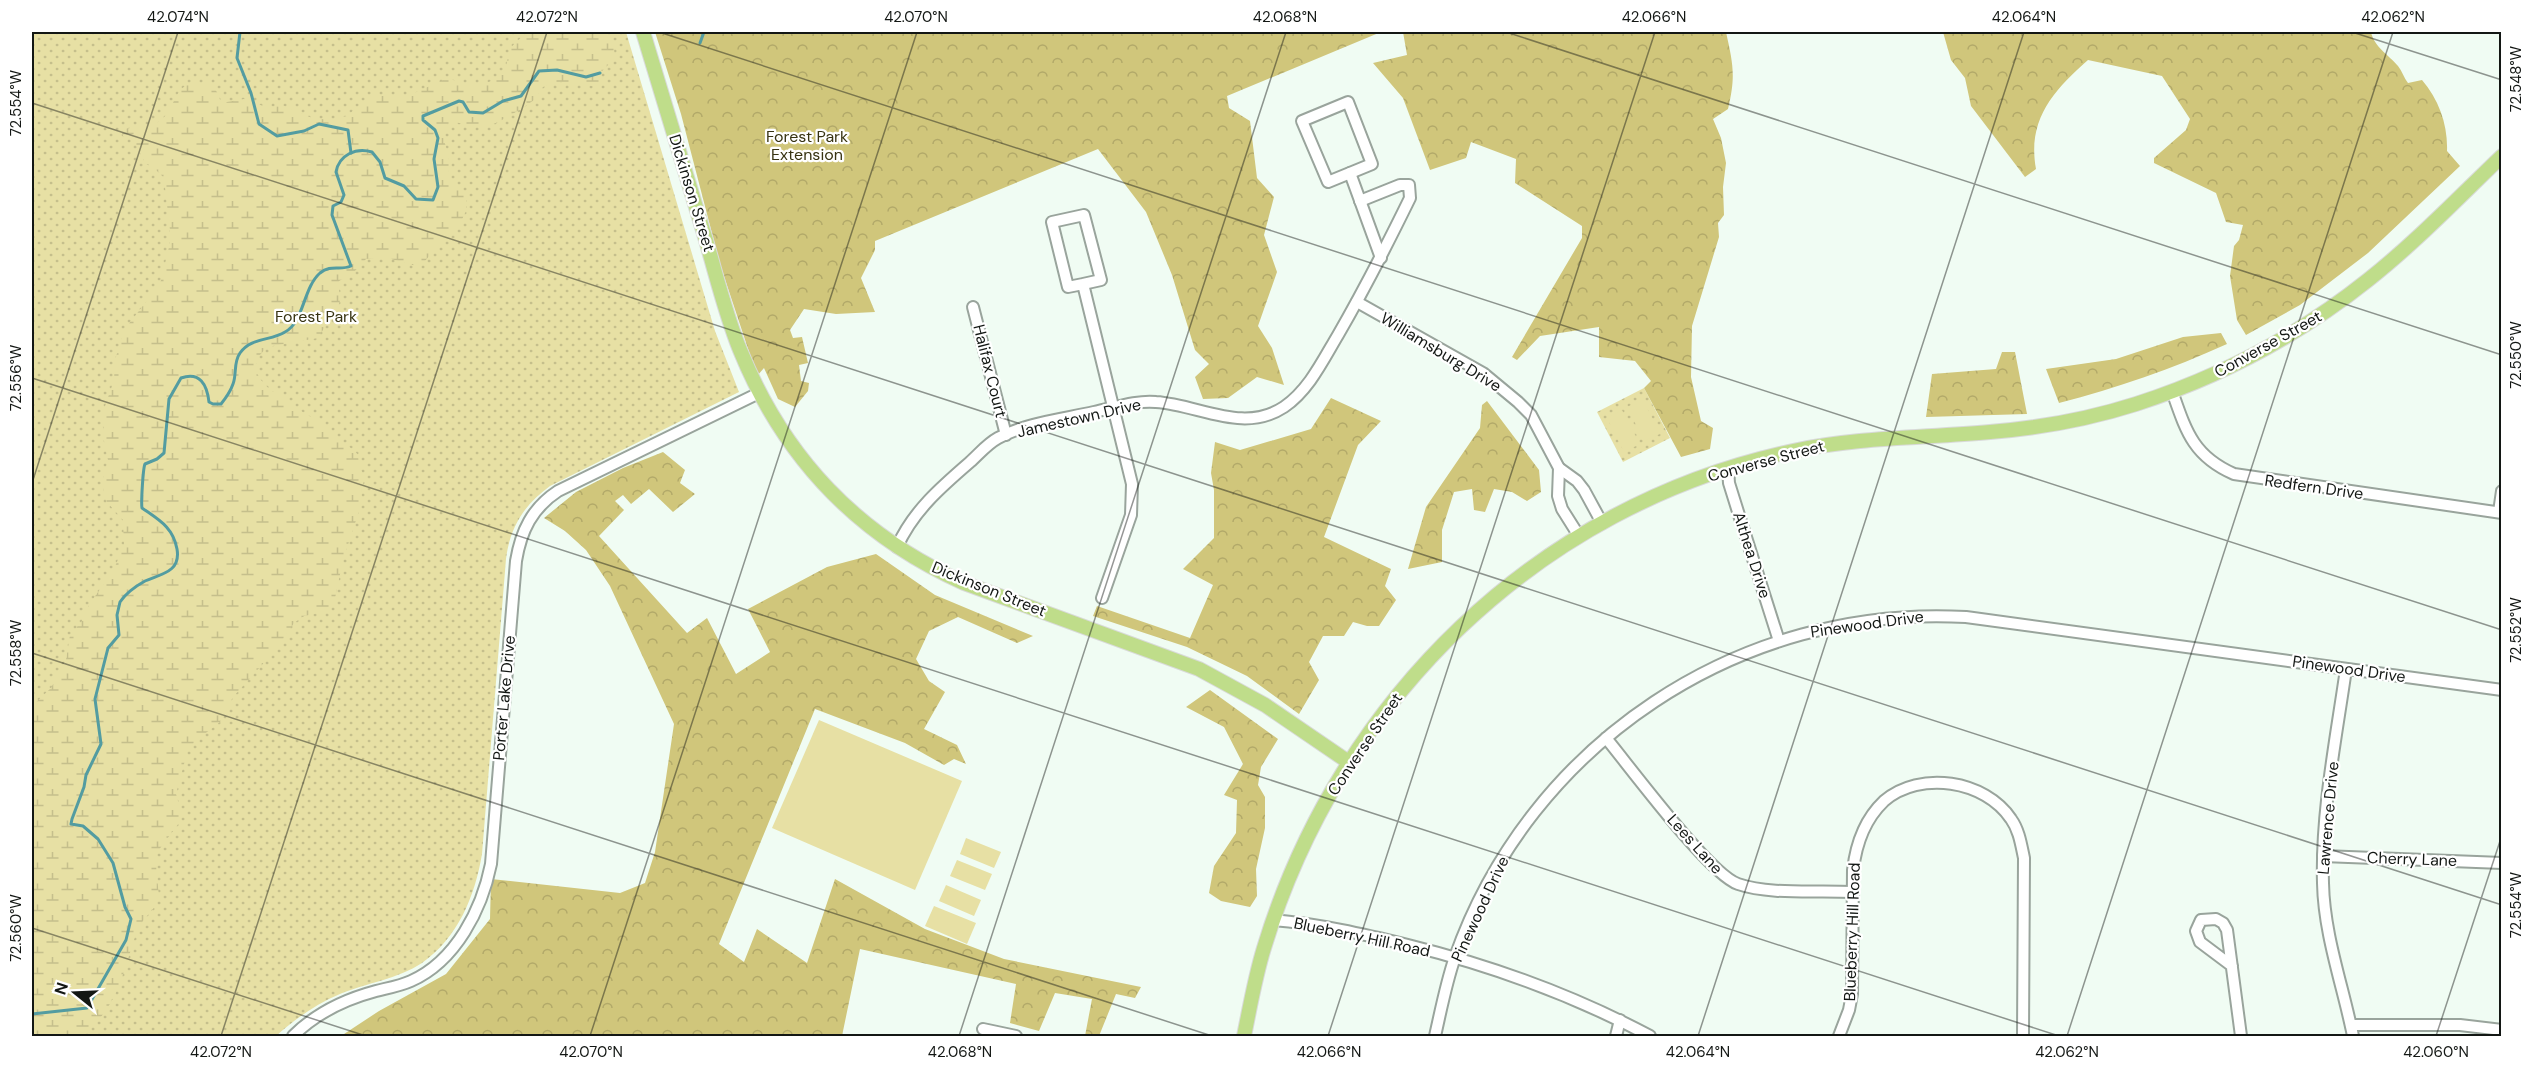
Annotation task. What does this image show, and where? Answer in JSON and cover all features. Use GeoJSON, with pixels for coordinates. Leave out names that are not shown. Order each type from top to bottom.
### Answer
{"type":"FeatureCollection","features":[{"type":"Feature","properties":{"kind":"main road","name":"Dickinson Street"},"geometry":{"type":"LineString","coordinates":[[643,32],[728,316],[759,393],[778,428],[823,484],[859,520],[897,547],[964,583],[1209,674],[1265,705],[1350,763]]}},
{"type":"Feature","properties":{"kind":"main road","name":"Converse Street"},"geometry":{"type":"LineString","coordinates":[[1244,1036],[1255,980],[1273,920],[1310,834],[1333,788],[1396,696],[1448,637],[1508,585],[1579,536],[1602,523],[1657,496],[1728,469],[1791,451],[1858,440],[1994,432],[2050,425],[2107,412],[2172,391],[2258,353],[2331,308],[2404,249],[2502,156]]}},
{"type":"Feature","properties":{"kind":"street"},"geometry":{"type":"LineString","coordinates":[[1348,102],[1372,164],[1350,173],[1328,182],[1302,121],[1348,102]]}},
{"type":"Feature","properties":{"kind":"street"},"geometry":{"type":"LineString","coordinates":[[1350,173],[1381,258]]}},
{"type":"Feature","properties":{"kind":"street","name":"Jamestown Drive"},"geometry":{"type":"LineString","coordinates":[[897,547],[905,531],[925,503],[990,444],[1006,435],[1041,424],[1152,401],[1176,404],[1232,418],[1250,418],[1275,412],[1289,403],[1310,382],[1357,302],[1410,198],[1409,185],[1400,185],[1360,201]]}},
{"type":"Feature","properties":{"kind":"street"},"geometry":{"type":"LineString","coordinates":[[1084,215],[1101,279],[1083,284],[1068,287],[1052,222],[1084,215]]}},
{"type":"Feature","properties":{"kind":"street"},"geometry":{"type":"LineString","coordinates":[[1083,284],[1132,484],[1133,503],[1102,598]]}},
{"type":"Feature","properties":{"kind":"street","name":"Williamsburg Drive"},"geometry":{"type":"LineString","coordinates":[[1357,302],[1499,384],[1531,415],[1559,468],[1577,481],[1602,523]]}},
{"type":"Feature","properties":{"kind":"street","name":"Halifax Court"},"geometry":{"type":"LineString","coordinates":[[973,307],[1006,435]]}},
{"type":"Feature","properties":{"kind":"street","name":"Redfern Drive"},"geometry":{"type":"LineString","coordinates":[[2172,391],[2188,436],[2197,448],[2219,468],[2234,474],[2500,513]]}},
{"type":"Feature","properties":{"kind":"street","name":"Porter Lake Drive"},"geometry":{"type":"LineString","coordinates":[[292,1036],[333,1008],[420,976],[437,964],[457,942],[479,904],[491,864],[516,561],[520,537],[536,510],[558,490],[759,393]]}},
{"type":"Feature","properties":{"kind":"street","name":"Williamsburg Drive"},"geometry":{"type":"LineString","coordinates":[[1559,468],[1558,495],[1562,509],[1579,536]]}},
{"type":"Feature","properties":{"kind":"street","name":"Althea Drive"},"geometry":{"type":"LineString","coordinates":[[1728,469],[1729,483],[1779,641]]}},
{"type":"Feature","properties":{"kind":"street"},"geometry":{"type":"LineString","coordinates":[[2500,513],[2502,492]]}},
{"type":"Feature","properties":{"kind":"street","name":"Pinewood Drive"},"geometry":{"type":"LineString","coordinates":[[1436,1036],[1456,956],[1489,884],[1514,841],[1564,779],[1606,738],[1637,712],[1682,685],[1731,660],[1779,641],[1807,632],[1855,623],[1940,615],[2019,623],[2502,690]]}},
{"type":"Feature","properties":{"kind":"street","name":"Lawrence Drive"},"geometry":{"type":"LineString","coordinates":[[2346,669],[2323,856],[2323,885],[2329,934],[2353,1036]]}},
{"type":"Feature","properties":{"kind":"street","name":"Lees Lane"},"geometry":{"type":"LineString","coordinates":[[1606,738],[1706,860],[1728,879],[1764,889],[1852,892]]}},
{"type":"Feature","properties":{"kind":"street","name":"Blueberry Hill Road"},"geometry":{"type":"LineString","coordinates":[[1839,1036],[1845,1023],[1852,994],[1852,892],[1855,853],[1861,834],[1877,808],[1892,795],[1925,784],[1944,783],[1967,787],[1992,800],[2006,812],[2015,825],[2024,858],[2023,1036]]}},
{"type":"Feature","properties":{"kind":"street","name":"Cherry Lane"},"geometry":{"type":"LineString","coordinates":[[2323,856],[2502,863]]}},
{"type":"Feature","properties":{"kind":"street","name":"Blueberry Hill Road"},"geometry":{"type":"LineString","coordinates":[[1273,920],[1355,932],[1456,956],[1538,985],[1620,1020],[1650,1036]]}},
{"type":"Feature","properties":{"kind":"street"},"geometry":{"type":"LineString","coordinates":[[2232,966],[2241,1036]]}},
{"type":"Feature","properties":{"kind":"street"},"geometry":{"type":"LineString","coordinates":[[1616,1036],[1620,1020]]}},
{"type":"Feature","properties":{"kind":"street"},"geometry":{"type":"LineString","coordinates":[[2351,1025],[2453,1025],[2502,1030]]}},
{"type":"Feature","properties":{"kind":"street"},"geometry":{"type":"LineString","coordinates":[[983,1029],[1016,1036]]}},
{"type":"Feature","properties":{"kind":"green space","name":"Forest Park"},"geometry":{"type":"Polygon","coordinates":[[[32,32],[626,32],[715,331],[739,392],[550,486],[526,509],[511,537],[506,559],[482,854],[475,885],[463,915],[446,941],[422,963],[403,973],[350,990],[323,1002],[306,1012],[276,1036],[32,1036],[32,32]]]}},
{"type":"Feature","properties":{"kind":"green space"},"geometry":{"type":"Polygon","coordinates":[[[528,32],[606,32],[613,44],[613,58],[600,73],[603,79],[593,86],[564,82],[552,83],[541,89],[535,99],[526,106],[492,125],[478,126],[450,122],[444,131],[449,160],[449,180],[466,197],[467,209],[456,232],[440,243],[420,267],[384,257],[366,259],[353,273],[339,281],[339,304],[318,338],[267,347],[259,356],[255,369],[260,379],[272,392],[278,391],[296,408],[326,426],[338,440],[354,450],[358,455],[360,468],[365,478],[361,490],[362,502],[343,560],[334,603],[323,612],[304,616],[294,623],[278,647],[233,697],[220,722],[188,749],[176,794],[181,811],[179,823],[155,855],[159,897],[155,907],[139,926],[122,977],[108,1007],[87,1029],[73,1036],[58,1038],[32,1036],[32,706],[51,688],[66,660],[70,635],[82,621],[89,605],[114,569],[124,545],[123,520],[106,501],[102,483],[108,460],[102,415],[114,380],[115,360],[124,330],[160,284],[170,243],[164,179],[160,173],[145,163],[134,141],[123,136],[121,130],[158,122],[164,117],[181,90],[186,85],[194,83],[214,88],[221,103],[244,99],[266,107],[284,106],[312,118],[330,120],[347,116],[371,95],[405,97],[448,78],[463,83],[480,84],[496,79],[502,73],[511,48],[528,32]]]}},
{"type":"Feature","properties":{"kind":"green space","name":"Forest Park Extension"},"geometry":{"type":"Polygon","coordinates":[[[655,32],[1381,32],[1227,96],[1229,108],[1250,121],[1257,178],[1274,197],[1264,235],[1277,272],[1258,326],[1272,348],[1284,385],[1257,377],[1228,398],[1203,399],[1195,377],[1209,364],[1195,350],[1172,275],[1146,212],[1098,149],[875,241],[875,250],[861,278],[875,312],[836,314],[804,309],[790,330],[793,338],[802,337],[808,363],[799,365],[801,381],[809,383],[808,391],[795,407],[778,399],[764,368],[757,376],[720,264],[681,114],[655,32]]]}},
{"type":"Feature","properties":{"kind":"green space"},"geometry":{"type":"Polygon","coordinates":[[[1403,32],[1726,32],[1732,62],[1732,88],[1728,109],[1713,119],[1721,138],[1726,163],[1723,187],[1724,215],[1718,223],[1719,237],[1692,326],[1691,377],[1701,421],[1713,428],[1710,449],[1681,457],[1644,388],[1651,381],[1635,361],[1599,357],[1599,327],[1540,336],[1517,360],[1512,357],[1582,238],[1582,226],[1515,183],[1516,159],[1471,142],[1466,158],[1430,170],[1403,98],[1373,63],[1407,55],[1403,32]]]}},
{"type":"Feature","properties":{"kind":"green space"},"geometry":{"type":"Polygon","coordinates":[[[1943,32],[2371,32],[2375,42],[2398,66],[2408,83],[2422,80],[2428,88],[2438,104],[2444,122],[2447,151],[2460,166],[2368,253],[2300,305],[2246,335],[2237,320],[2230,276],[2234,246],[2239,240],[2243,225],[2226,222],[2216,193],[2154,163],[2154,158],[2186,130],[2190,119],[2162,76],[2088,60],[2054,95],[2039,121],[2034,152],[2036,169],[2025,177],[1971,106],[1965,78],[1951,60],[1943,32]]]}},
{"type":"Feature","properties":{"kind":"green space"},"geometry":{"type":"Polygon","coordinates":[[[2221,333],[2227,344],[2186,362],[2059,403],[2046,369],[2116,359],[2183,337],[2221,333]]]}},
{"type":"Feature","properties":{"kind":"green space"},"geometry":{"type":"Polygon","coordinates":[[[2002,352],[2015,352],[2027,414],[1926,417],[1932,374],[1996,369],[2002,352]]]}},
{"type":"Feature","properties":{"kind":"green space"},"geometry":{"type":"Polygon","coordinates":[[[1644,388],[1670,438],[1623,462],[1597,412],[1644,388]]]}},
{"type":"Feature","properties":{"kind":"green space"},"geometry":{"type":"Polygon","coordinates":[[[1331,398],[1381,421],[1358,445],[1324,537],[1391,569],[1385,586],[1396,600],[1379,626],[1367,626],[1353,622],[1344,636],[1323,636],[1309,662],[1319,680],[1299,714],[1247,676],[1187,647],[1093,616],[1097,606],[1190,638],[1213,585],[1183,569],[1214,538],[1214,490],[1211,473],[1215,442],[1240,450],[1311,429],[1331,398]]]}},
{"type":"Feature","properties":{"kind":"green space"},"geometry":{"type":"Polygon","coordinates":[[[1643,399],[1660,434],[1644,441],[1627,407],[1643,399]]]}},
{"type":"Feature","properties":{"kind":"green space"},"geometry":{"type":"Polygon","coordinates":[[[1487,401],[1539,470],[1541,492],[1527,501],[1512,492],[1494,489],[1485,512],[1474,510],[1472,489],[1454,492],[1442,530],[1442,562],[1408,569],[1426,507],[1480,428],[1482,405],[1487,401]]]}},
{"type":"Feature","properties":{"kind":"green space"},"geometry":{"type":"Polygon","coordinates":[[[1622,410],[1640,444],[1624,452],[1607,418],[1622,410]]]}},
{"type":"Feature","properties":{"kind":"green space"},"geometry":{"type":"Polygon","coordinates":[[[663,452],[685,470],[680,483],[695,494],[673,512],[649,489],[631,504],[623,495],[615,501],[624,510],[599,536],[687,633],[707,618],[736,674],[770,652],[748,609],[827,567],[876,554],[935,595],[1033,636],[1017,643],[958,617],[929,631],[916,659],[929,681],[945,692],[924,729],[957,745],[966,764],[954,759],[944,765],[905,743],[815,709],[719,944],[744,962],[757,929],[807,963],[835,879],[925,929],[1004,959],[1141,987],[1135,998],[1116,994],[1099,1036],[1085,1036],[1092,999],[1055,993],[1039,1031],[1010,1023],[1016,984],[860,949],[842,1036],[341,1036],[379,1011],[446,974],[490,919],[491,879],[620,893],[645,883],[655,852],[674,724],[610,586],[586,550],[565,531],[544,518],[576,492],[623,468],[663,452]]]}},
{"type":"Feature","properties":{"kind":"green space"},"geometry":{"type":"Polygon","coordinates":[[[1210,690],[1278,739],[1261,767],[1258,785],[1265,797],[1265,828],[1256,869],[1257,896],[1250,907],[1221,901],[1209,893],[1214,866],[1236,833],[1237,800],[1224,795],[1243,764],[1224,727],[1186,707],[1210,690]]]}},
{"type":"Feature","properties":{"kind":"green space"},"geometry":{"type":"Polygon","coordinates":[[[819,720],[962,781],[915,890],[772,828],[819,720]]]}},
{"type":"Feature","properties":{"kind":"green space"},"geometry":{"type":"Polygon","coordinates":[[[966,838],[1001,852],[994,868],[960,854],[966,838]]]}},
{"type":"Feature","properties":{"kind":"green space"},"geometry":{"type":"Polygon","coordinates":[[[957,860],[992,874],[985,890],[950,876],[957,860]]]}},
{"type":"Feature","properties":{"kind":"green space"},"geometry":{"type":"Polygon","coordinates":[[[946,885],[981,900],[974,916],[939,901],[946,885]]]}},
{"type":"Feature","properties":{"kind":"green space"},"geometry":{"type":"Polygon","coordinates":[[[934,906],[976,923],[967,944],[925,926],[934,906]]]}},
{"type":"Feature","properties":{"kind":"waterway"},"geometry":{"type":"LineString","coordinates":[[240,32],[237,58],[251,93],[259,124],[277,136],[304,131],[319,124],[348,130],[351,153]]}},
{"type":"Feature","properties":{"kind":"waterway"},"geometry":{"type":"LineString","coordinates":[[700,43],[704,32]]}},
{"type":"Feature","properties":{"kind":"waterway"},"geometry":{"type":"LineString","coordinates":[[32,1014],[87,1008],[126,940],[131,919],[125,907],[113,863],[98,839],[83,826],[71,824],[86,775],[101,744],[95,699],[108,648],[119,635],[117,615],[120,602],[138,585],[163,574],[176,563],[177,549],[172,535],[164,525],[142,508],[142,500],[145,464],[164,453],[169,399],[181,378],[188,376],[198,378],[204,385],[209,402],[221,404],[232,386],[240,353],[250,344],[279,335],[291,327],[300,313],[314,279],[320,273],[328,269],[351,266],[332,215],[333,206],[341,202],[344,195],[336,172],[344,157],[354,152],[372,152],[380,162],[385,178],[404,186],[416,199],[433,200],[438,187],[434,159],[438,138],[435,130],[423,120],[423,116],[459,101],[463,102],[469,112],[483,113],[503,101],[521,96],[539,71],[557,70],[586,77],[600,73]]}}]}
